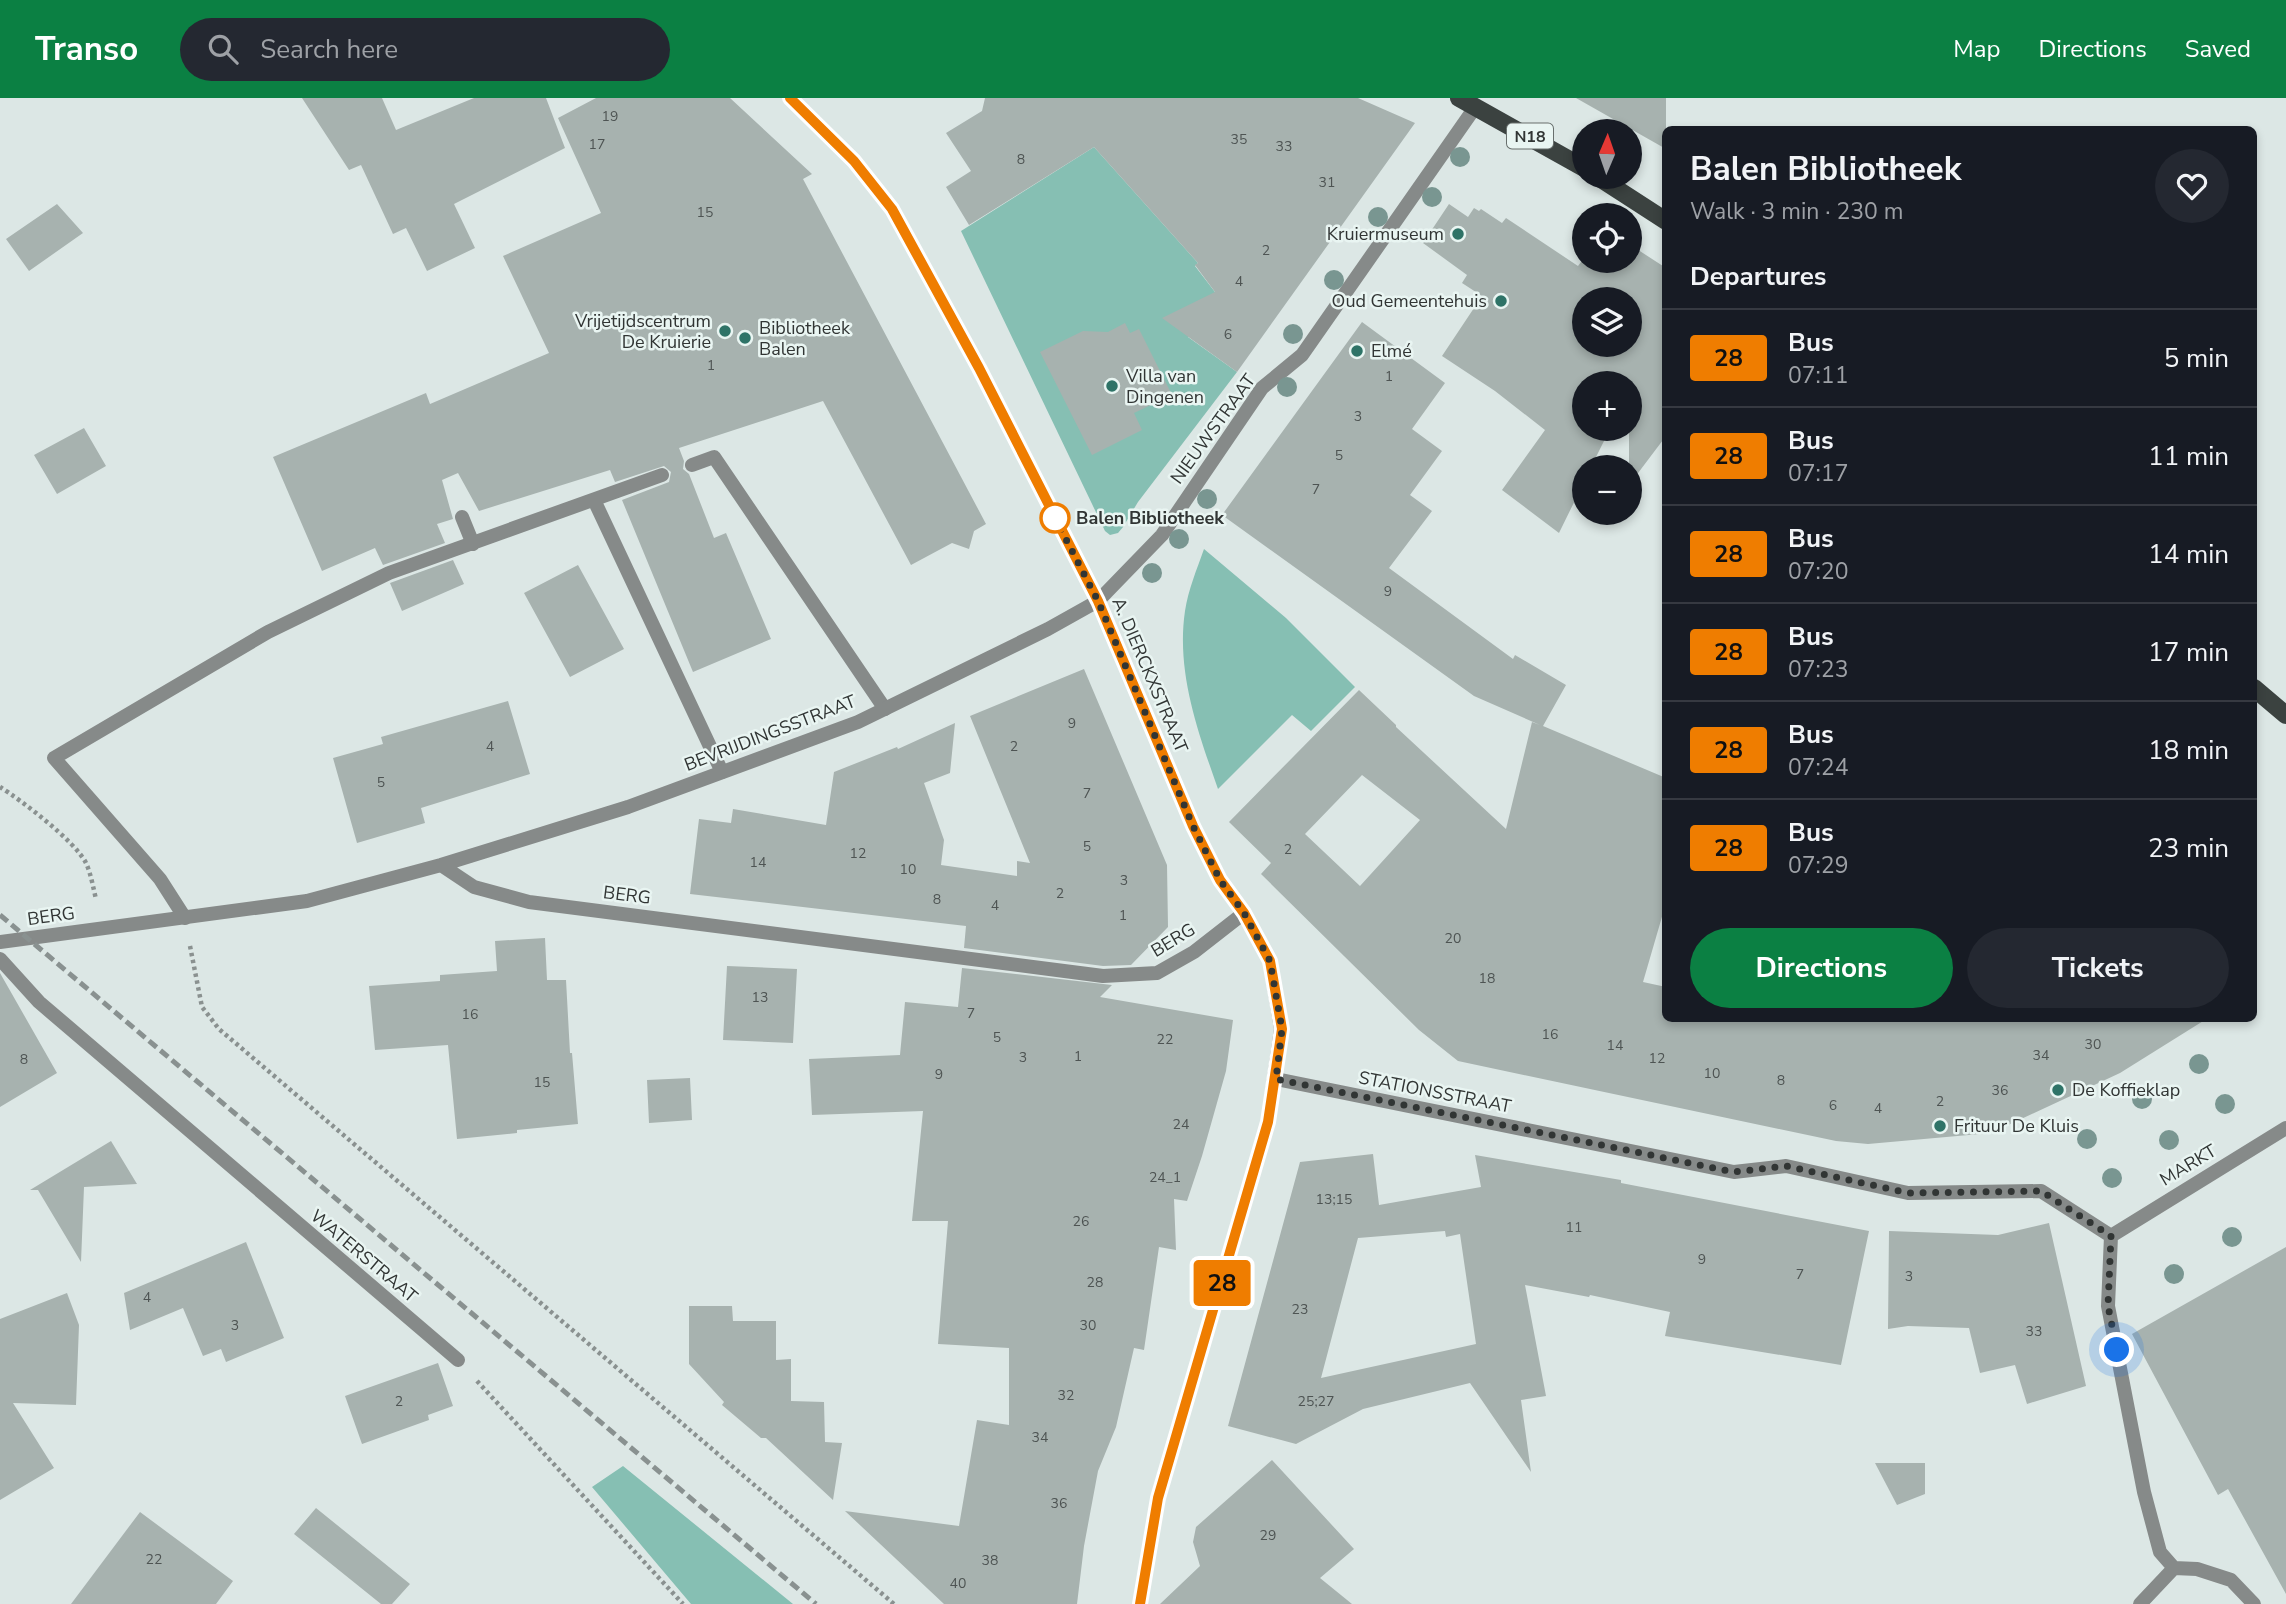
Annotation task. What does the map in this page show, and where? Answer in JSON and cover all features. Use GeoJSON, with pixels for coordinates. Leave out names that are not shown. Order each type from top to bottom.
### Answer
{"type":"FeatureCollection","features":[{"type":"Feature","properties":{"kind":"main road","name":"N18"},"geometry":{"type":"LineString","coordinates":[[1459,98],[1572,160]]}},
{"type":"Feature","properties":{"kind":"main road"},"geometry":{"type":"LineString","coordinates":[[1616,189],[1662,219]]}},
{"type":"Feature","properties":{"kind":"main road"},"geometry":{"type":"LineString","coordinates":[[2257,691],[2286,715]]}},
{"type":"Feature","properties":{"kind":"street","name":"A. DIERCKXSTRAAT"},"geometry":{"type":"LineString","coordinates":[[790,98],[854,161],[892,209],[979,368],[1098,601],[1193,826],[1220,880],[1244,913],[1270,961],[1282,1029],[1276,1079]]}},
{"type":"Feature","properties":{"kind":"street","name":"NIEUWSTRAAT"},"geometry":{"type":"LineString","coordinates":[[1098,601],[1162,535],[1262,388],[1302,355],[1476,106]]}},
{"type":"Feature","properties":{"kind":"street"},"geometry":{"type":"LineString","coordinates":[[692,465],[714,457],[886,709]]}},
{"type":"Feature","properties":{"kind":"street"},"geometry":{"type":"LineString","coordinates":[[185,918],[160,879],[54,758],[268,632],[389,573],[662,475]]}},
{"type":"Feature","properties":{"kind":"street"},"geometry":{"type":"LineString","coordinates":[[594,500],[722,772]]}},
{"type":"Feature","properties":{"kind":"street"},"geometry":{"type":"LineString","coordinates":[[463,517],[472,544]]}},
{"type":"Feature","properties":{"kind":"street","name":"BEVRIJDINGSSTRAAT"},"geometry":{"type":"LineString","coordinates":[[441,865],[628,807],[858,722],[1048,629],[1098,601]]}},
{"type":"Feature","properties":{"kind":"street","name":"BERG"},"geometry":{"type":"LineString","coordinates":[[0,943],[307,901],[441,865],[474,887],[529,902],[1103,976],[1157,973],[1194,952],[1244,913]]}},
{"type":"Feature","properties":{"kind":"street","name":"WATERSTRAAT"},"geometry":{"type":"LineString","coordinates":[[0,958],[39,1002],[458,1360]]}},
{"type":"Feature","properties":{"kind":"street"},"geometry":{"type":"LineString","coordinates":[[1140,1604],[1158,1498],[1268,1122],[1276,1079]]}},
{"type":"Feature","properties":{"kind":"street","name":"STATIONSSTRAAT"},"geometry":{"type":"LineString","coordinates":[[1276,1079],[1734,1172],[1786,1166],[1908,1193],[2041,1191],[2111,1236]]}},
{"type":"Feature","properties":{"kind":"street","name":"MARKT"},"geometry":{"type":"LineString","coordinates":[[2111,1236],[2286,1128]]}},
{"type":"Feature","properties":{"kind":"street"},"geometry":{"type":"LineString","coordinates":[[2111,1236],[2108,1306],[2147,1504],[2160,1552],[2174,1568],[2197,1569],[2231,1580],[2254,1604]]}},
{"type":"Feature","properties":{"kind":"street"},"geometry":{"type":"LineString","coordinates":[[2140,1604],[2174,1568]]}},
{"type":"Feature","properties":{"kind":"path"},"geometry":{"type":"LineString","coordinates":[[0,787],[21,801],[76,849],[85,861],[92,878],[102,928]]}},
{"type":"Feature","properties":{"kind":"path"},"geometry":{"type":"LineString","coordinates":[[185,918],[202,1007],[219,1028],[894,1604]]}},
{"type":"Feature","properties":{"kind":"path"},"geometry":{"type":"LineString","coordinates":[[458,1360],[683,1604]]}},
{"type":"Feature","properties":{"kind":"green space"},"geometry":{"type":"Polygon","coordinates":[[[1094,147],[1198,263],[1195,266],[1218,296],[1188,337],[1237,372],[1138,502],[1123,527],[1118,533],[1110,535],[1105,531],[961,231],[1094,147]]]}},
{"type":"Feature","properties":{"kind":"green space"},"geometry":{"type":"Polygon","coordinates":[[[1204,549],[1286,618],[1355,687],[1311,731],[1292,715],[1218,789],[1196,724],[1184,657],[1186,603],[1204,549]]]}},
{"type":"Feature","properties":{"kind":"green space"},"geometry":{"type":"Polygon","coordinates":[[[623,1466],[793,1604],[691,1604],[592,1487],[623,1466]]]}},
{"type":"Feature","properties":{"kind":"building"},"geometry":{"type":"Polygon","coordinates":[[[302,98],[382,98],[396,130],[474,98],[546,98],[565,148],[454,204],[475,248],[427,271],[406,228],[393,234],[361,165],[349,170],[302,98]]]}},
{"type":"Feature","properties":{"kind":"building"},"geometry":{"type":"Polygon","coordinates":[[[596,98],[730,98],[812,174],[803,179],[986,524],[974,531],[969,549],[952,543],[911,565],[823,401],[679,448],[684,461],[683,469],[689,474],[714,538],[726,533],[771,639],[693,672],[622,500],[669,482],[671,472],[664,466],[615,482],[610,470],[479,511],[458,473],[442,480],[453,519],[437,524],[445,543],[383,565],[375,548],[322,571],[273,457],[426,393],[430,404],[549,353],[503,256],[601,213],[558,118],[596,98]]]}},
{"type":"Feature","properties":{"kind":"building"},"geometry":{"type":"Polygon","coordinates":[[[985,98],[1358,98],[1415,123],[1237,372],[1162,318],[1215,292],[1195,265],[1198,263],[1094,147],[969,225],[946,187],[971,171],[946,133],[982,111],[985,98]]]}},
{"type":"Feature","properties":{"kind":"building"},"geometry":{"type":"Polygon","coordinates":[[[1576,98],[1666,98],[1666,126],[1662,126],[1662,147],[1642,135],[1642,119],[1613,119],[1576,98]]]}},
{"type":"Feature","properties":{"kind":"building"},"geometry":{"type":"Polygon","coordinates":[[[57,204],[83,233],[29,271],[6,239],[57,204]]]}},
{"type":"Feature","properties":{"kind":"building"},"geometry":{"type":"Polygon","coordinates":[[[1449,204],[1468,217],[1474,208],[1479,211],[1481,209],[1502,223],[1506,218],[1572,262],[1572,273],[1642,273],[1642,252],[1662,265],[1662,441],[1642,468],[1642,455],[1629,455],[1629,441],[1642,441],[1642,371],[1572,371],[1572,441],[1604,441],[1597,455],[1572,455],[1572,506],[1559,533],[1502,490],[1545,430],[1495,391],[1442,356],[1482,296],[1462,283],[1467,275],[1423,243],[1449,204]]]}},
{"type":"Feature","properties":{"kind":"building"},"geometry":{"type":"Polygon","coordinates":[[[1362,322],[1445,383],[1412,429],[1442,451],[1410,495],[1432,511],[1389,568],[1513,659],[1515,655],[1566,685],[1543,726],[1662,776],[1662,917],[1643,982],[1662,986],[1662,1022],[2202,1022],[2120,1073],[1991,1133],[1868,1144],[1836,1141],[1458,1061],[1419,1030],[1261,874],[1271,863],[1229,822],[1359,690],[1506,829],[1532,722],[1540,725],[1474,696],[1222,515],[1362,322]],[[1362,775],[1305,834],[1360,886],[1420,820],[1362,775]]]}},
{"type":"Feature","properties":{"kind":"building","name":"Villa van Dingenen"},"geometry":{"type":"Polygon","coordinates":[[[1125,323],[1130,333],[1139,329],[1172,395],[1134,413],[1142,430],[1092,455],[1040,352],[1083,331],[1108,332],[1125,323]]]}},
{"type":"Feature","properties":{"kind":"building"},"geometry":{"type":"Polygon","coordinates":[[[84,428],[106,466],[57,494],[34,455],[84,428]]]}},
{"type":"Feature","properties":{"kind":"building"},"geometry":{"type":"Polygon","coordinates":[[[453,560],[464,584],[402,611],[390,583],[453,560]]]}},
{"type":"Feature","properties":{"kind":"building"},"geometry":{"type":"Polygon","coordinates":[[[578,565],[624,649],[570,677],[524,593],[578,565]]]}},
{"type":"Feature","properties":{"kind":"building"},"geometry":{"type":"Polygon","coordinates":[[[1084,669],[1167,865],[1168,927],[1131,965],[1103,966],[964,948],[966,926],[690,894],[699,819],[731,823],[733,809],[826,825],[834,772],[897,747],[898,749],[955,723],[950,773],[924,783],[944,840],[941,865],[1017,876],[1017,861],[1030,863],[970,716],[1084,669]]]}},
{"type":"Feature","properties":{"kind":"building"},"geometry":{"type":"Polygon","coordinates":[[[508,701],[530,774],[421,808],[425,823],[357,843],[333,758],[383,744],[381,737],[508,701]]]}},
{"type":"Feature","properties":{"kind":"building"},"geometry":{"type":"Polygon","coordinates":[[[545,938],[547,980],[566,980],[578,1124],[457,1139],[448,1045],[375,1050],[369,986],[440,981],[440,975],[497,971],[495,941],[545,938]]]}},
{"type":"Feature","properties":{"kind":"building"},"geometry":{"type":"Polygon","coordinates":[[[727,966],[797,969],[793,1043],[723,1040],[727,966]]]}},
{"type":"Feature","properties":{"kind":"building"},"geometry":{"type":"Polygon","coordinates":[[[962,968],[1112,985],[1100,997],[1233,1020],[1226,1071],[1202,1156],[1187,1201],[1174,1199],[1176,1250],[1159,1247],[1144,1350],[1134,1348],[1116,1427],[1098,1471],[1084,1546],[1077,1604],[944,1604],[845,1511],[959,1526],[977,1420],[1009,1425],[1009,1348],[938,1344],[948,1221],[912,1221],[923,1111],[812,1115],[809,1059],[900,1055],[905,1002],[958,1007],[962,968]]]}},
{"type":"Feature","properties":{"kind":"building"},"geometry":{"type":"Polygon","coordinates":[[[0,973],[57,1073],[0,1107],[0,973]]]}},
{"type":"Feature","properties":{"kind":"building"},"geometry":{"type":"Polygon","coordinates":[[[690,1078],[692,1120],[649,1123],[647,1080],[690,1078]]]}},
{"type":"Feature","properties":{"kind":"building"},"geometry":{"type":"Polygon","coordinates":[[[111,1141],[137,1184],[84,1187],[81,1262],[38,1190],[30,1190],[111,1141]]]}},
{"type":"Feature","properties":{"kind":"building"},"geometry":{"type":"Polygon","coordinates":[[[1373,1154],[1379,1205],[1481,1187],[1475,1155],[1621,1180],[1621,1183],[1869,1231],[1841,1365],[1665,1336],[1670,1312],[1525,1285],[1546,1396],[1521,1400],[1531,1472],[1470,1383],[1363,1409],[1296,1444],[1228,1426],[1300,1162],[1373,1154]],[[1445,1231],[1358,1238],[1321,1378],[1476,1344],[1460,1234],[1446,1237],[1445,1231]]]}},
{"type":"Feature","properties":{"kind":"building"},"geometry":{"type":"Polygon","coordinates":[[[2049,1223],[2086,1386],[2027,1404],[2015,1365],[1980,1373],[1969,1328],[1908,1326],[1888,1329],[1889,1231],[1998,1235],[2049,1223]]]}},
{"type":"Feature","properties":{"kind":"building"},"geometry":{"type":"Polygon","coordinates":[[[246,1242],[284,1338],[226,1362],[221,1349],[203,1356],[183,1308],[130,1330],[124,1293],[246,1242]]]}},
{"type":"Feature","properties":{"kind":"building"},"geometry":{"type":"Polygon","coordinates":[[[2286,1247],[2286,1594],[2228,1489],[2218,1495],[2132,1334],[2286,1247]]]}},
{"type":"Feature","properties":{"kind":"building"},"geometry":{"type":"Polygon","coordinates":[[[67,1293],[79,1325],[76,1405],[13,1403],[54,1468],[0,1500],[0,1319],[67,1293]]]}},
{"type":"Feature","properties":{"kind":"building"},"geometry":{"type":"Polygon","coordinates":[[[689,1306],[732,1306],[733,1321],[776,1321],[776,1360],[791,1359],[791,1401],[824,1402],[825,1442],[842,1443],[833,1500],[766,1438],[761,1438],[722,1405],[724,1402],[689,1364],[689,1306]]]}},
{"type":"Feature","properties":{"kind":"building"},"geometry":{"type":"Polygon","coordinates":[[[438,1363],[453,1406],[428,1415],[429,1420],[362,1444],[345,1396],[438,1363]]]}},
{"type":"Feature","properties":{"kind":"building"},"geometry":{"type":"Polygon","coordinates":[[[1272,1460],[1354,1549],[1320,1578],[1352,1604],[1160,1604],[1200,1566],[1193,1542],[1196,1527],[1272,1460]]]}},
{"type":"Feature","properties":{"kind":"building"},"geometry":{"type":"Polygon","coordinates":[[[1875,1463],[1925,1463],[1925,1494],[1897,1505],[1875,1463]]]}},
{"type":"Feature","properties":{"kind":"building"},"geometry":{"type":"Polygon","coordinates":[[[316,1508],[410,1584],[392,1604],[381,1604],[294,1534],[316,1508]]]}},
{"type":"Feature","properties":{"kind":"building"},"geometry":{"type":"Polygon","coordinates":[[[140,1512],[233,1581],[216,1604],[71,1604],[140,1512]]]}},
{"type":"Feature","properties":{"kind":"railway"},"geometry":{"type":"LineString","coordinates":[[0,915],[816,1604]]}},
{"type":"Feature","properties":{"kind":"bus line","name":"28"},"geometry":{"type":"LineString","coordinates":[[790,98],[854,161],[892,209],[979,368],[1098,601],[1193,826],[1220,880],[1244,913],[1270,961],[1282,1029],[1268,1122],[1158,1498],[1140,1604]]}},
{"type":"Feature","properties":{"kind":"place","name":"Kruiermuseum"},"geometry":{"type":"Point","coordinates":[1458,234]}},
{"type":"Feature","properties":{"kind":"place","name":"Oud Gemeentehuis"},"geometry":{"type":"Point","coordinates":[1501,301]}},
{"type":"Feature","properties":{"kind":"place","name":"Vrijetijdscentrum De Kruierie"},"geometry":{"type":"Point","coordinates":[725,331]}},
{"type":"Feature","properties":{"kind":"place","name":"Bibliotheek Balen"},"geometry":{"type":"Point","coordinates":[745,338]}},
{"type":"Feature","properties":{"kind":"place","name":"Elmé"},"geometry":{"type":"Point","coordinates":[1357,351]}},
{"type":"Feature","properties":{"kind":"place","name":"Villa van Dingenen"},"geometry":{"type":"Point","coordinates":[1112,386]}},
{"type":"Feature","properties":{"kind":"place","name":"Balen Bibliotheek"},"geometry":{"type":"Point","coordinates":[1055,518]}},
{"type":"Feature","properties":{"kind":"place","name":"De Koffieklap"},"geometry":{"type":"Point","coordinates":[2058,1090]}},
{"type":"Feature","properties":{"kind":"place","name":"Frituur De Kluis"},"geometry":{"type":"Point","coordinates":[1940,1126]}},
{"type":"Feature","properties":{"kind":"route"},"geometry":{"type":"LineString","coordinates":[[1055,518],[1098,601],[1193,826],[1220,880],[1244,913],[1270,961],[1282,1029],[1276,1079],[1734,1172],[1786,1166],[1908,1193],[2041,1191],[2111,1236],[2108,1306],[2117,1350]]}}]}
